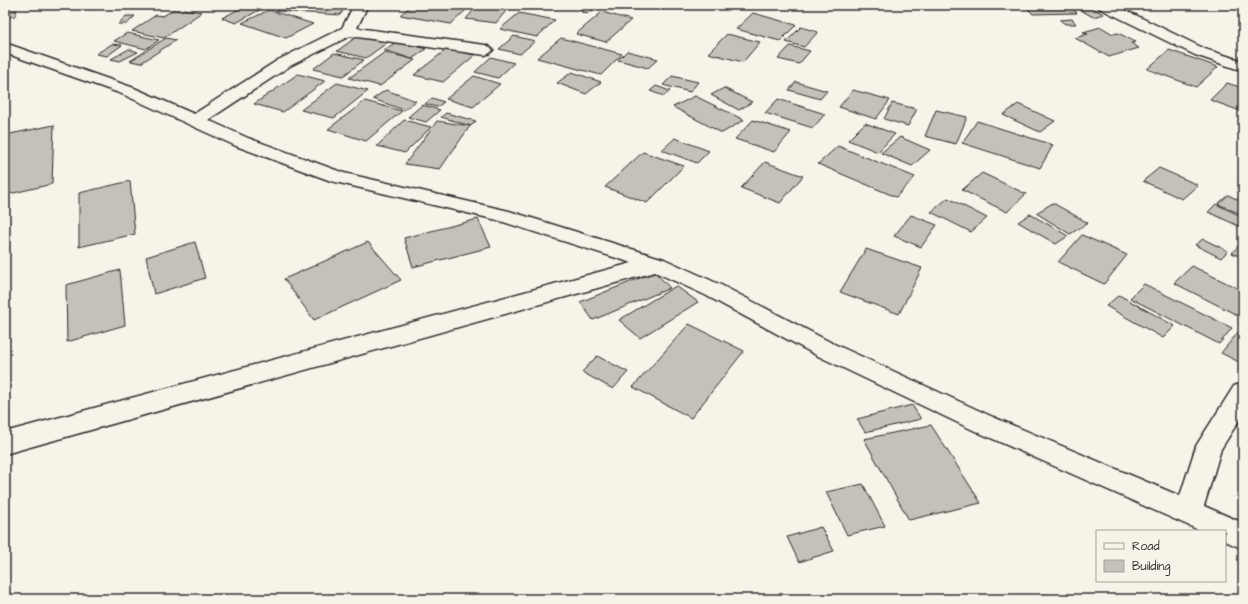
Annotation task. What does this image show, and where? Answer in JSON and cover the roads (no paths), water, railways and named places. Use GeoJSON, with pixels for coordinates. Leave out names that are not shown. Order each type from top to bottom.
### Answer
{"type":"FeatureCollection","features":[{"type":"Feature","properties":{"kind":"street"},"geometry":{"type":"LineString","coordinates":[[348,31],[361,5]]}},
{"type":"Feature","properties":{"kind":"street"},"geometry":{"type":"LineString","coordinates":[[1104,5],[1200,52],[1243,66]]}},
{"type":"Feature","properties":{"kind":"street"},"geometry":{"type":"LineString","coordinates":[[195,121],[284,63],[348,31],[485,50]]}},
{"type":"Feature","properties":{"kind":"street"},"geometry":{"type":"LineString","coordinates":[[5,48],[128,91],[242,142],[338,177],[502,215],[657,264],[713,290],[831,353],[984,424],[1243,536]]}},
{"type":"Feature","properties":{"kind":"street"},"geometry":{"type":"LineString","coordinates":[[5,443],[657,264]]}},
{"type":"Feature","properties":{"kind":"street"},"geometry":{"type":"LineString","coordinates":[[1188,513],[1210,446],[1243,393]]}}]}
